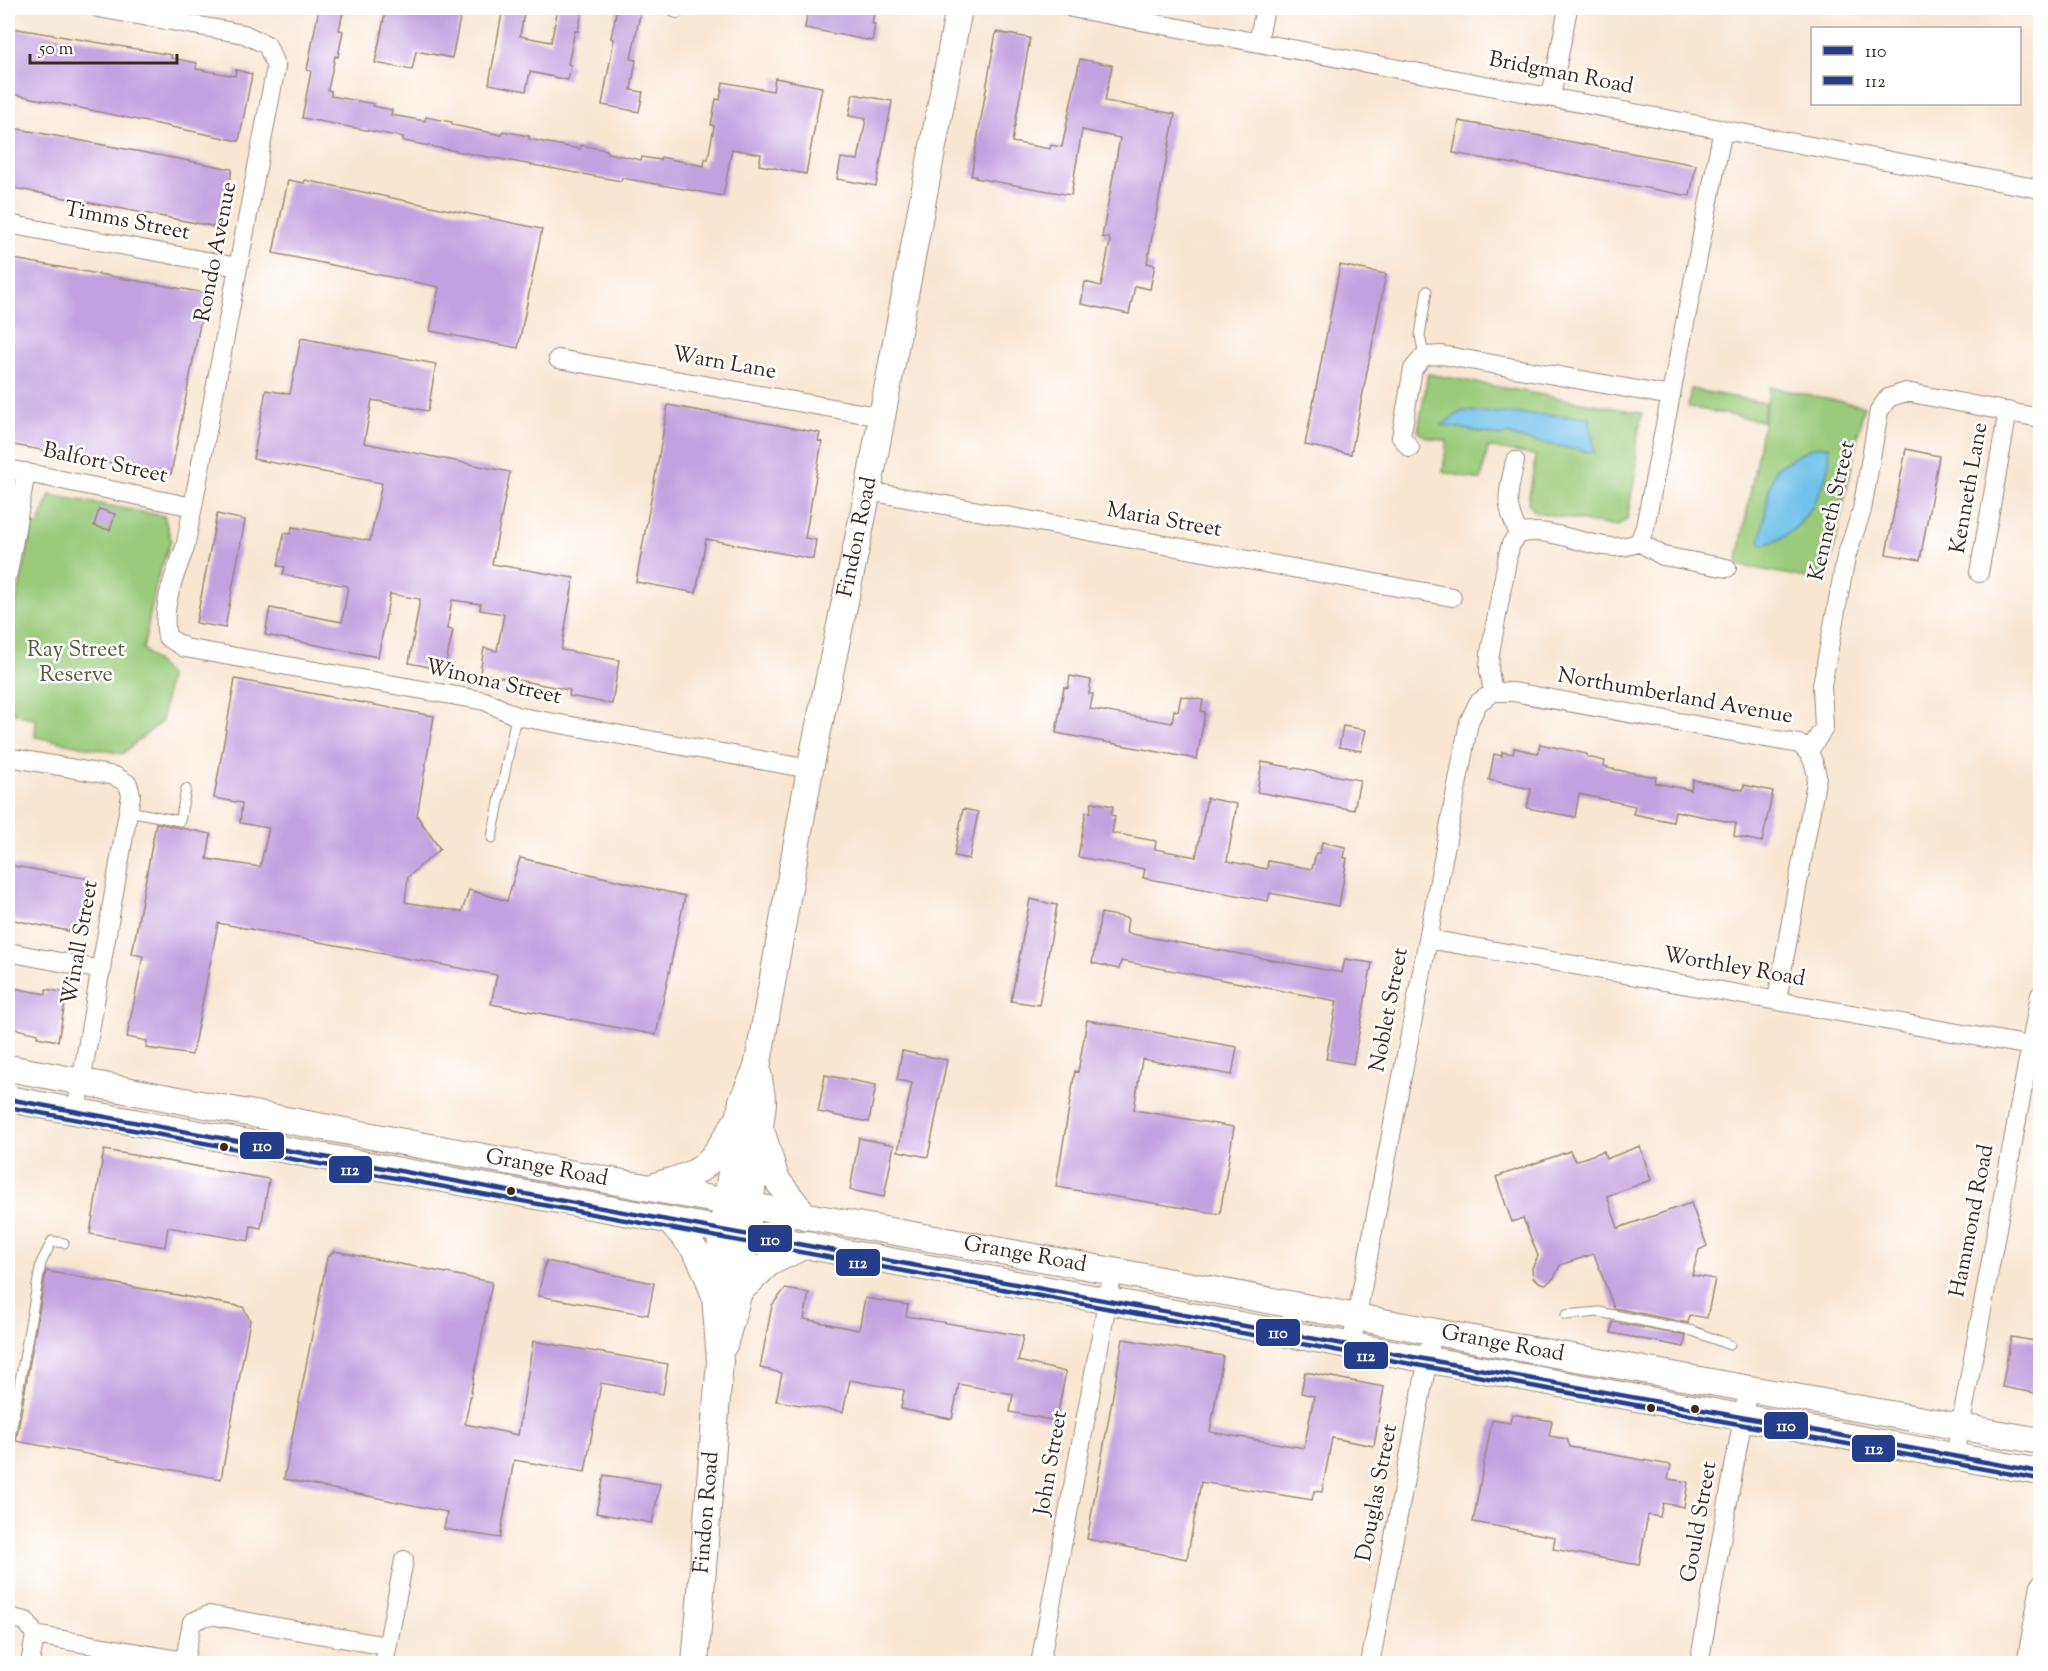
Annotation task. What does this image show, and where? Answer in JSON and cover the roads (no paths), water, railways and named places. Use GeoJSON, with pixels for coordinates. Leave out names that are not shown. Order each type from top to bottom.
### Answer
{"type":"FeatureCollection","features":[{"type":"Feature","properties":{"kind":"main road","name":"Findon Road"},"geometry":{"type":"LineString","coordinates":[[695,1664],[720,1361],[734,1233],[750,1119],[764,1103],[757,1068],[810,769],[868,491],[959,8]]}},
{"type":"Feature","properties":{"kind":"main road","name":"Grange Road"},"geometry":{"type":"LineString","coordinates":[[8,1068],[1433,1331],[1508,1361],[1742,1419],[2040,1472]]}},
{"type":"Feature","properties":{"kind":"main road","name":"Grange Road"},"geometry":{"type":"LineString","coordinates":[[8,1099],[670,1222],[808,1244],[1427,1361],[1508,1361],[1748,1389],[2040,1441]]}},
{"type":"Feature","properties":{"kind":"main road"},"geometry":{"type":"LineString","coordinates":[[650,1188],[683,1177],[702,1167],[750,1119],[776,1179],[805,1216]]}},
{"type":"Feature","properties":{"kind":"main road"},"geometry":{"type":"LineString","coordinates":[[285,1150],[314,1125]]}},
{"type":"Feature","properties":{"kind":"main road"},"geometry":{"type":"LineString","coordinates":[[314,1125],[316,1156]]}},
{"type":"Feature","properties":{"kind":"main road"},"geometry":{"type":"LineString","coordinates":[[670,1222],[689,1240],[727,1294],[769,1263],[808,1244]]}},
{"type":"Feature","properties":{"kind":"street","name":"Rondo Avenue"},"geometry":{"type":"LineString","coordinates":[[98,8],[244,34],[267,45],[276,68],[193,507],[184,548],[171,582],[164,623],[167,638]]}},
{"type":"Feature","properties":{"kind":"street","name":"Bridgman Road"},"geometry":{"type":"LineString","coordinates":[[1072,8],[2040,189]]}},
{"type":"Feature","properties":{"kind":"street"},"geometry":{"type":"LineString","coordinates":[[1258,42],[1265,8]]}},
{"type":"Feature","properties":{"kind":"street"},"geometry":{"type":"LineString","coordinates":[[1551,97],[1568,8]]}},
{"type":"Feature","properties":{"kind":"street"},"geometry":{"type":"LineString","coordinates":[[1493,692],[1489,670],[1490,652],[1508,555],[1511,544],[1519,534],[1536,531],[1616,547],[1639,542],[1645,527],[1723,129]]}},
{"type":"Feature","properties":{"kind":"street","name":"Timms Street"},"geometry":{"type":"LineString","coordinates":[[8,224],[238,267]]}},
{"type":"Feature","properties":{"kind":"street"},"geometry":{"type":"LineString","coordinates":[[1410,448],[1401,437],[1413,369],[1424,356],[1442,355],[1671,396]]}},
{"type":"Feature","properties":{"kind":"street","name":"Warn Lane"},"geometry":{"type":"LineString","coordinates":[[558,359],[882,417]]}},
{"type":"Feature","properties":{"kind":"street","name":"Kenneth Street"},"geometry":{"type":"LineString","coordinates":[[1809,752],[1824,728],[1822,685],[1846,557],[1863,510],[1879,411],[1888,398],[1906,392],[2040,418]]}},
{"type":"Feature","properties":{"kind":"street","name":"Kenneth Lane"},"geometry":{"type":"LineString","coordinates":[[1979,573],[2008,411]]}},
{"type":"Feature","properties":{"kind":"street"},"geometry":{"type":"LineString","coordinates":[[1515,461],[1507,502],[1519,534]]}},
{"type":"Feature","properties":{"kind":"street","name":"Balfort Street"},"geometry":{"type":"LineString","coordinates":[[8,469],[193,507]]}},
{"type":"Feature","properties":{"kind":"street"},"geometry":{"type":"LineString","coordinates":[[8,573],[26,472]]}},
{"type":"Feature","properties":{"kind":"street","name":"Maria Street"},"geometry":{"type":"LineString","coordinates":[[868,491],[1452,597]]}},
{"type":"Feature","properties":{"kind":"street"},"geometry":{"type":"LineString","coordinates":[[1639,542],[1663,556],[1727,568]]}},
{"type":"Feature","properties":{"kind":"street","name":"Winona Street"},"geometry":{"type":"LineString","coordinates":[[167,638],[185,648],[485,701],[516,716],[810,769]]}},
{"type":"Feature","properties":{"kind":"street","name":"Northumberland Avenue"},"geometry":{"type":"LineString","coordinates":[[1493,692],[1513,692],[1799,744],[1809,752],[1813,758],[1817,776],[1777,999]]}},
{"type":"Feature","properties":{"kind":"street","name":"Noblet Street"},"geometry":{"type":"LineString","coordinates":[[1351,1347],[1469,722],[1478,703],[1493,692]]}},
{"type":"Feature","properties":{"kind":"street","name":"Winall Street"},"geometry":{"type":"LineString","coordinates":[[8,757],[115,776],[128,784],[131,795],[76,1112]]}},
{"type":"Feature","properties":{"kind":"street","name":"Worthley Road"},"geometry":{"type":"LineString","coordinates":[[1428,939],[1777,999],[2031,1046]]}},
{"type":"Feature","properties":{"kind":"street"},"geometry":{"type":"LineString","coordinates":[[8,952],[102,970]]}},
{"type":"Feature","properties":{"kind":"street","name":"Hammond Road"},"geometry":{"type":"LineString","coordinates":[[1955,1456],[2040,995]]}},
{"type":"Feature","properties":{"kind":"street","name":"John Street"},"geometry":{"type":"LineString","coordinates":[[1040,1664],[1113,1271]]}},
{"type":"Feature","properties":{"kind":"street","name":"Douglas Street"},"geometry":{"type":"LineString","coordinates":[[1370,1664],[1433,1331]]}},
{"type":"Feature","properties":{"kind":"street","name":"Gould Street"},"geometry":{"type":"LineString","coordinates":[[1699,1664],[1748,1389]]}},
{"type":"Feature","properties":{"kind":"street"},"geometry":{"type":"LineString","coordinates":[[35,1635],[184,1662],[192,1622],[209,1615],[386,1655],[404,1560]]}},
{"type":"Feature","properties":{"kind":"street"},"geometry":{"type":"LineString","coordinates":[[2026,1664],[2040,1585]]}},
{"type":"Feature","properties":{"kind":"street"},"geometry":{"type":"LineString","coordinates":[[8,1617],[26,1621],[35,1635],[30,1664]]}},
{"type":"Feature","properties":{"kind":"lane"},"geometry":{"type":"LineString","coordinates":[[1424,356],[1420,335],[1427,291]]}},
{"type":"Feature","properties":{"kind":"lane"},"geometry":{"type":"LineString","coordinates":[[492,838],[516,716]]}},
{"type":"Feature","properties":{"kind":"lane"},"geometry":{"type":"LineString","coordinates":[[129,811],[180,821],[186,789]]}},
{"type":"Feature","properties":{"kind":"lane"},"geometry":{"type":"LineString","coordinates":[[9,1465],[8,1449],[41,1263],[52,1241],[64,1243]]}},
{"type":"Feature","properties":{"kind":"lane"},"geometry":{"type":"LineString","coordinates":[[1566,1315],[1599,1312],[1693,1331],[1730,1345]]}},
{"type":"Feature","properties":{"kind":"water"},"geometry":{"type":"Polygon","coordinates":[[[1462,411],[1589,417],[1595,453],[1521,439],[1508,434],[1501,436],[1442,425],[1462,411]]]}},
{"type":"Feature","properties":{"kind":"water"},"geometry":{"type":"Polygon","coordinates":[[[1829,446],[1826,476],[1811,508],[1788,534],[1774,542],[1760,544],[1769,489],[1776,468],[1812,447],[1829,446]]]}},
{"type":"Feature","properties":{"kind":"park label","name":"Ray Street Reserve"},"geometry":{"type":"Point","coordinates":[76,664]}}]}
